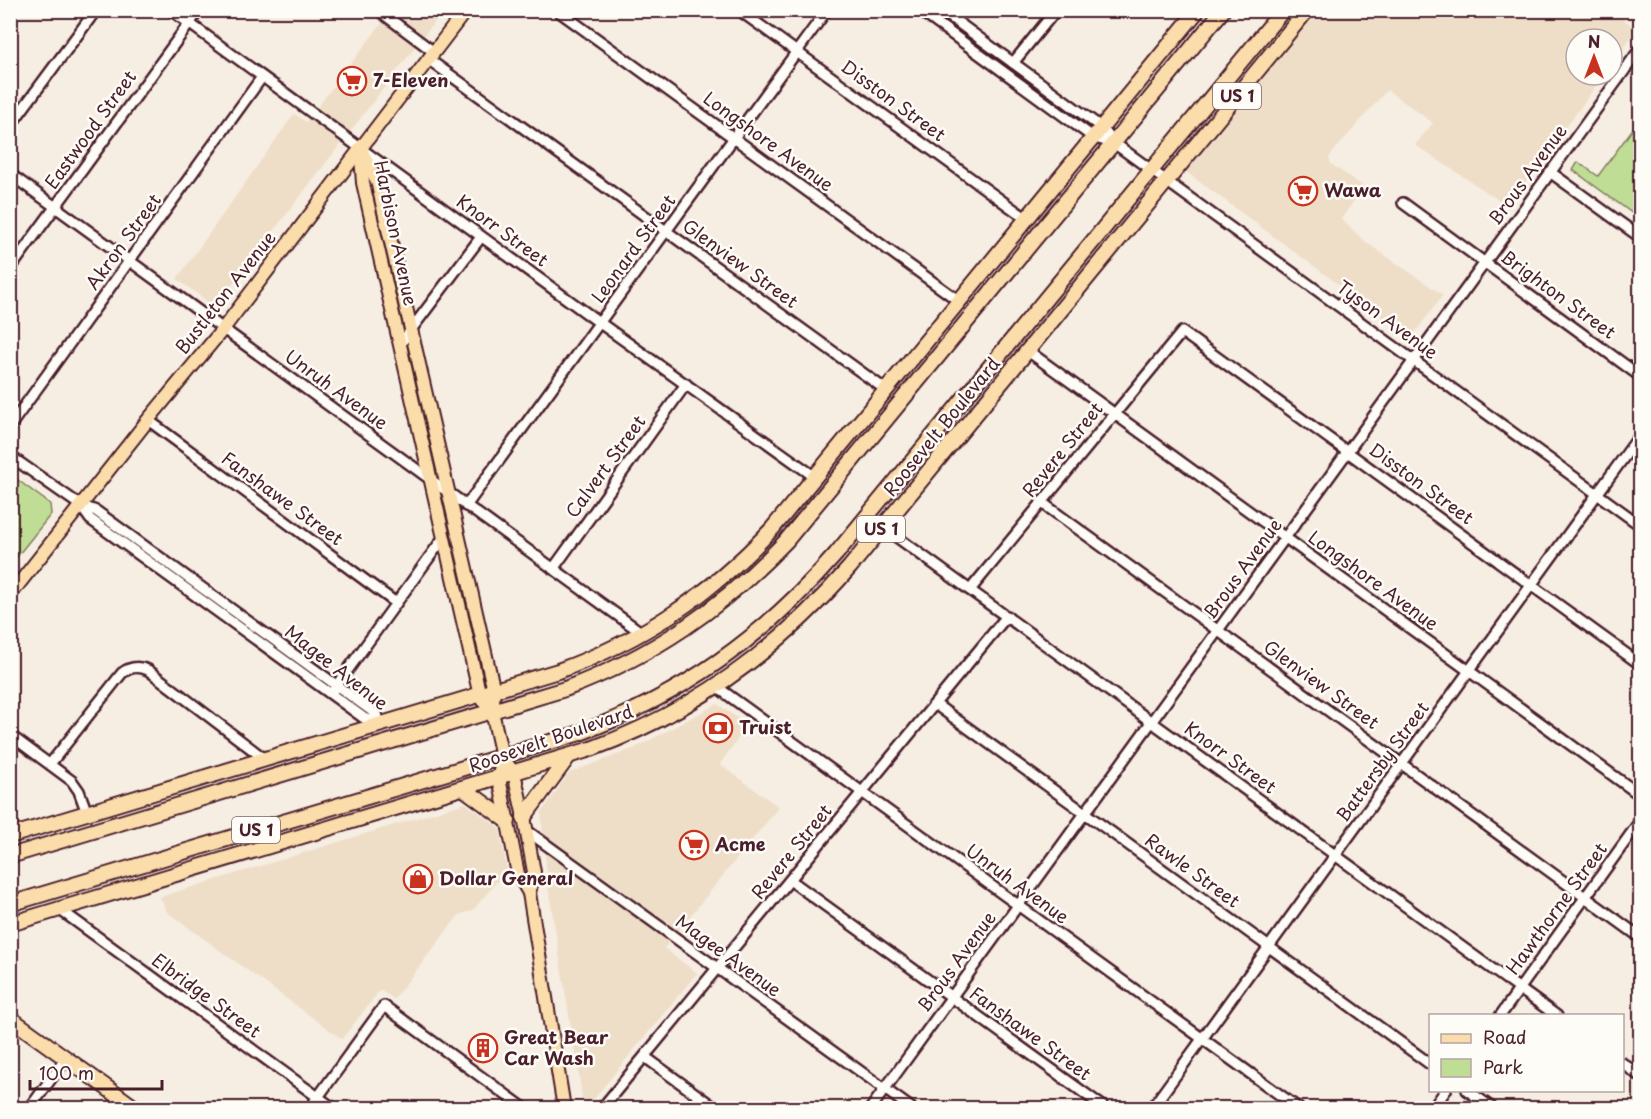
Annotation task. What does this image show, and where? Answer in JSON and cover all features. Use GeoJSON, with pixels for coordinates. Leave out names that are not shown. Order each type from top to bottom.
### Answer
{"type":"FeatureCollection","features":[{"type":"Feature","properties":{"kind":"highway"},"geometry":{"type":"LineString","coordinates":[[10,836],[494,692],[586,661],[642,633],[693,601],[741,560],[772,529],[1198,10]]}},
{"type":"Feature","properties":{"kind":"highway"},"geometry":{"type":"LineString","coordinates":[[1183,59],[1212,10]]}},
{"type":"Feature","properties":{"kind":"highway","name":"US 1"},"geometry":{"type":"LineString","coordinates":[[10,856],[564,689],[602,675],[635,659],[705,616],[754,574],[800,524],[1223,10]]}},
{"type":"Feature","properties":{"kind":"highway","name":"Roosevelt Boulevard"},"geometry":{"type":"LineString","coordinates":[[10,904],[602,725],[657,700],[733,653],[786,607],[836,554],[1282,10]]}},
{"type":"Feature","properties":{"kind":"highway","name":"Roosevelt Boulevard"},"geometry":{"type":"LineString","coordinates":[[10,924],[568,757],[646,726],[717,687],[799,621],[840,579],[1307,10]]}},
{"type":"Feature","properties":{"kind":"highway"},"geometry":{"type":"LineString","coordinates":[[525,823],[568,757]]}},
{"type":"Feature","properties":{"kind":"highway"},"geometry":{"type":"LineString","coordinates":[[463,788],[508,820]]}},
{"type":"Feature","properties":{"kind":"highway"},"geometry":{"type":"LineString","coordinates":[[104,828],[166,789]]}},
{"type":"Feature","properties":{"kind":"highway"},"geometry":{"type":"LineString","coordinates":[[301,817],[384,812]]}},
{"type":"Feature","properties":{"kind":"highway"},"geometry":{"type":"LineString","coordinates":[[91,900],[164,858]]}},
{"type":"Feature","properties":{"kind":"highway"},"geometry":{"type":"LineString","coordinates":[[10,1018],[135,1108]]}},
{"type":"Feature","properties":{"kind":"main road","name":"Bustleton Avenue"},"geometry":{"type":"LineString","coordinates":[[10,595],[147,420],[223,329],[466,10]]}},
{"type":"Feature","properties":{"kind":"main road","name":"Harbison Avenue"},"geometry":{"type":"LineString","coordinates":[[360,148],[377,181],[494,692],[492,711],[502,757],[499,777],[518,874],[529,893],[564,1108]]}},
{"type":"Feature","properties":{"kind":"main road","name":"Harbison Avenue"},"geometry":{"type":"LineString","coordinates":[[360,148],[363,183],[480,696],[492,711]]}},
{"type":"Feature","properties":{"kind":"main road","name":"Harbison Avenue"},"geometry":{"type":"LineString","coordinates":[[502,757],[514,773],[525,823],[534,872],[529,893]]}},
{"type":"Feature","properties":{"kind":"street"},"geometry":{"type":"LineString","coordinates":[[10,126],[96,10]]}},
{"type":"Feature","properties":{"kind":"street","name":"Knorr Street"},"geometry":{"type":"LineString","coordinates":[[171,10],[815,477]]}},
{"type":"Feature","properties":{"kind":"street","name":"Eastwood Street"},"geometry":{"type":"LineString","coordinates":[[10,269],[199,10]]}},
{"type":"Feature","properties":{"kind":"street","name":"Glenview Street"},"geometry":{"type":"LineString","coordinates":[[378,10],[431,56],[886,390]]}},
{"type":"Feature","properties":{"kind":"street","name":"Longshore Avenue"},"geometry":{"type":"LineString","coordinates":[[557,10],[959,301]]}},
{"type":"Feature","properties":{"kind":"street","name":"Disston Street"},"geometry":{"type":"LineString","coordinates":[[739,10],[1027,219]]}},
{"type":"Feature","properties":{"kind":"street","name":"Leonard Street"},"geometry":{"type":"LineString","coordinates":[[466,506],[828,10]]}},
{"type":"Feature","properties":{"kind":"street","name":"Tyson Avenue"},"geometry":{"type":"LineString","coordinates":[[920,10],[981,56],[1114,143],[1641,525]]}},
{"type":"Feature","properties":{"kind":"street","name":"Tyson Avenue"},"geometry":{"type":"LineString","coordinates":[[941,10],[1013,63],[1098,133]]}},
{"type":"Feature","properties":{"kind":"street"},"geometry":{"type":"LineString","coordinates":[[1013,63],[1056,10]]}},
{"type":"Feature","properties":{"kind":"street"},"geometry":{"type":"LineString","coordinates":[[981,56],[989,46]]}},
{"type":"Feature","properties":{"kind":"street","name":"Brous Avenue"},"geometry":{"type":"LineString","coordinates":[[872,1108],[1641,49]]}},
{"type":"Feature","properties":{"kind":"street","name":"Akron Street"},"geometry":{"type":"LineString","coordinates":[[10,426],[130,263],[262,77]]}},
{"type":"Feature","properties":{"kind":"street"},"geometry":{"type":"LineString","coordinates":[[1550,172],[1641,237]]}},
{"type":"Feature","properties":{"kind":"street","name":"Unruh Avenue"},"geometry":{"type":"LineString","coordinates":[[10,174],[642,633]]}},
{"type":"Feature","properties":{"kind":"street","name":"Brighton Street"},"geometry":{"type":"LineString","coordinates":[[1403,203],[1641,376]]}},
{"type":"Feature","properties":{"kind":"street"},"geometry":{"type":"LineString","coordinates":[[401,343],[481,237]]}},
{"type":"Feature","properties":{"kind":"street","name":"Disston Street"},"geometry":{"type":"LineString","coordinates":[[1182,332],[1641,664]]}},
{"type":"Feature","properties":{"kind":"street","name":"Revere Street"},"geometry":{"type":"LineString","coordinates":[[970,590],[1182,332]]}},
{"type":"Feature","properties":{"kind":"street","name":"Longshore Avenue"},"geometry":{"type":"LineString","coordinates":[[1028,351],[1641,795]]}},
{"type":"Feature","properties":{"kind":"street","name":"Calvert Street"},"geometry":{"type":"LineString","coordinates":[[553,569],[686,384]]}},
{"type":"Feature","properties":{"kind":"street","name":"Fanshawe Street"},"geometry":{"type":"LineString","coordinates":[[147,420],[396,603]]}},
{"type":"Feature","properties":{"kind":"street","name":"Battersby Street"},"geometry":{"type":"LineString","coordinates":[[1152,1108],[1641,435]]}},
{"type":"Feature","properties":{"kind":"street","name":"Magee Avenue"},"geometry":{"type":"LineString","coordinates":[[10,456],[80,506],[96,511],[216,604],[333,689],[376,714],[382,725]]}},
{"type":"Feature","properties":{"kind":"street","name":"Glenview Street"},"geometry":{"type":"LineString","coordinates":[[1041,502],[1641,937]]}},
{"type":"Feature","properties":{"kind":"street","name":"Knorr Street"},"geometry":{"type":"LineString","coordinates":[[883,527],[1554,1014]]}},
{"type":"Feature","properties":{"kind":"street"},"geometry":{"type":"LineString","coordinates":[[333,689],[444,537]]}},
{"type":"Feature","properties":{"kind":"street","name":"Revere Street"},"geometry":{"type":"LineString","coordinates":[[602,1108],[1006,616]]}},
{"type":"Feature","properties":{"kind":"street"},"geometry":{"type":"LineString","coordinates":[[50,764],[122,673],[127,669],[138,667],[148,670],[266,760]]}},
{"type":"Feature","properties":{"kind":"street","name":"Unruh Avenue"},"geometry":{"type":"LineString","coordinates":[[717,687],[1299,1108]]}},
{"type":"Feature","properties":{"kind":"street","name":"Rawle Street"},"geometry":{"type":"LineString","coordinates":[[935,704],[1429,1063]]}},
{"type":"Feature","properties":{"kind":"street"},"geometry":{"type":"LineString","coordinates":[[10,735],[76,786],[87,813]]}},
{"type":"Feature","properties":{"kind":"street","name":"Hawthorne Street"},"geometry":{"type":"LineString","coordinates":[[1501,1014],[1641,821]]}},
{"type":"Feature","properties":{"kind":"street","name":"Magee Avenue"},"geometry":{"type":"LineString","coordinates":[[525,823],[718,968],[911,1108]]}},
{"type":"Feature","properties":{"kind":"street","name":"Fanshawe Street"},"geometry":{"type":"LineString","coordinates":[[790,880],[1105,1108]]}},
{"type":"Feature","properties":{"kind":"street","name":"Elbridge Street"},"geometry":{"type":"LineString","coordinates":[[59,909],[333,1108]]}},
{"type":"Feature","properties":{"kind":"street"},"geometry":{"type":"LineString","coordinates":[[310,1108],[384,1006],[524,1108]]}},
{"type":"Feature","properties":{"kind":"street"},"geometry":{"type":"LineString","coordinates":[[645,1057],[715,1108]]}},
{"type":"Feature","properties":{"kind":"street"},"geometry":{"type":"LineString","coordinates":[[30,1108],[66,1058]]}},
{"type":"Feature","properties":{"kind":"street"},"geometry":{"type":"LineString","coordinates":[[1624,1064],[1641,1076]]}},
{"type":"Feature","properties":{"kind":"street"},"geometry":{"type":"LineString","coordinates":[[1432,1108],[1444,1092]]}},
{"type":"Feature","properties":{"kind":"street"},"geometry":{"type":"LineString","coordinates":[[1470,1092],[1492,1108]]}},
{"type":"Feature","properties":{"kind":"shaded area"},"geometry":{"type":"Polygon","coordinates":[[[391,11],[443,11],[215,307],[177,279],[294,114],[306,122],[391,11]]]}},
{"type":"Feature","properties":{"kind":"shaded area"},"geometry":{"type":"Polygon","coordinates":[[[1315,11],[1611,11],[1637,29],[1624,47],[1624,27],[1564,27],[1564,87],[1595,87],[1508,206],[1415,145],[1433,123],[1387,90],[1329,157],[1331,164],[1364,187],[1341,219],[1367,243],[1443,295],[1411,338],[1185,171],[1266,68],[1315,11]]]}},
{"type":"Feature","properties":{"kind":"shaded area"},"geometry":{"type":"Polygon","coordinates":[[[717,704],[748,725],[720,764],[779,807],[664,948],[697,973],[588,1106],[583,1102],[548,886],[541,813],[569,773],[635,748],[717,704]]]}},
{"type":"Feature","properties":{"kind":"shaded area"},"geometry":{"type":"Polygon","coordinates":[[[465,803],[497,826],[500,831],[507,870],[473,910],[459,915],[394,999],[380,990],[342,1039],[167,912],[160,897],[465,803]]]}},
{"type":"Feature","properties":{"kind":"green space"},"geometry":{"type":"Polygon","coordinates":[[[1640,119],[1640,219],[1573,170],[1578,162],[1598,176],[1640,119]]]}},
{"type":"Feature","properties":{"kind":"green space"},"geometry":{"type":"Polygon","coordinates":[[[11,475],[50,504],[51,514],[11,564],[11,475]]]}},
{"type":"Feature","properties":{"kind":"place","name":"7-Eleven"},"geometry":{"type":"Point","coordinates":[352,81]}},
{"type":"Feature","properties":{"kind":"place","name":"Wawa"},"geometry":{"type":"Point","coordinates":[1303,191]}},
{"type":"Feature","properties":{"kind":"place","name":"Truist"},"geometry":{"type":"Point","coordinates":[718,728]}},
{"type":"Feature","properties":{"kind":"place","name":"Acme"},"geometry":{"type":"Point","coordinates":[694,845]}},
{"type":"Feature","properties":{"kind":"place","name":"Dollar General"},"geometry":{"type":"Point","coordinates":[418,879]}},
{"type":"Feature","properties":{"kind":"place","name":"Great Bear Car Wash"},"geometry":{"type":"Point","coordinates":[483,1048]}}]}
